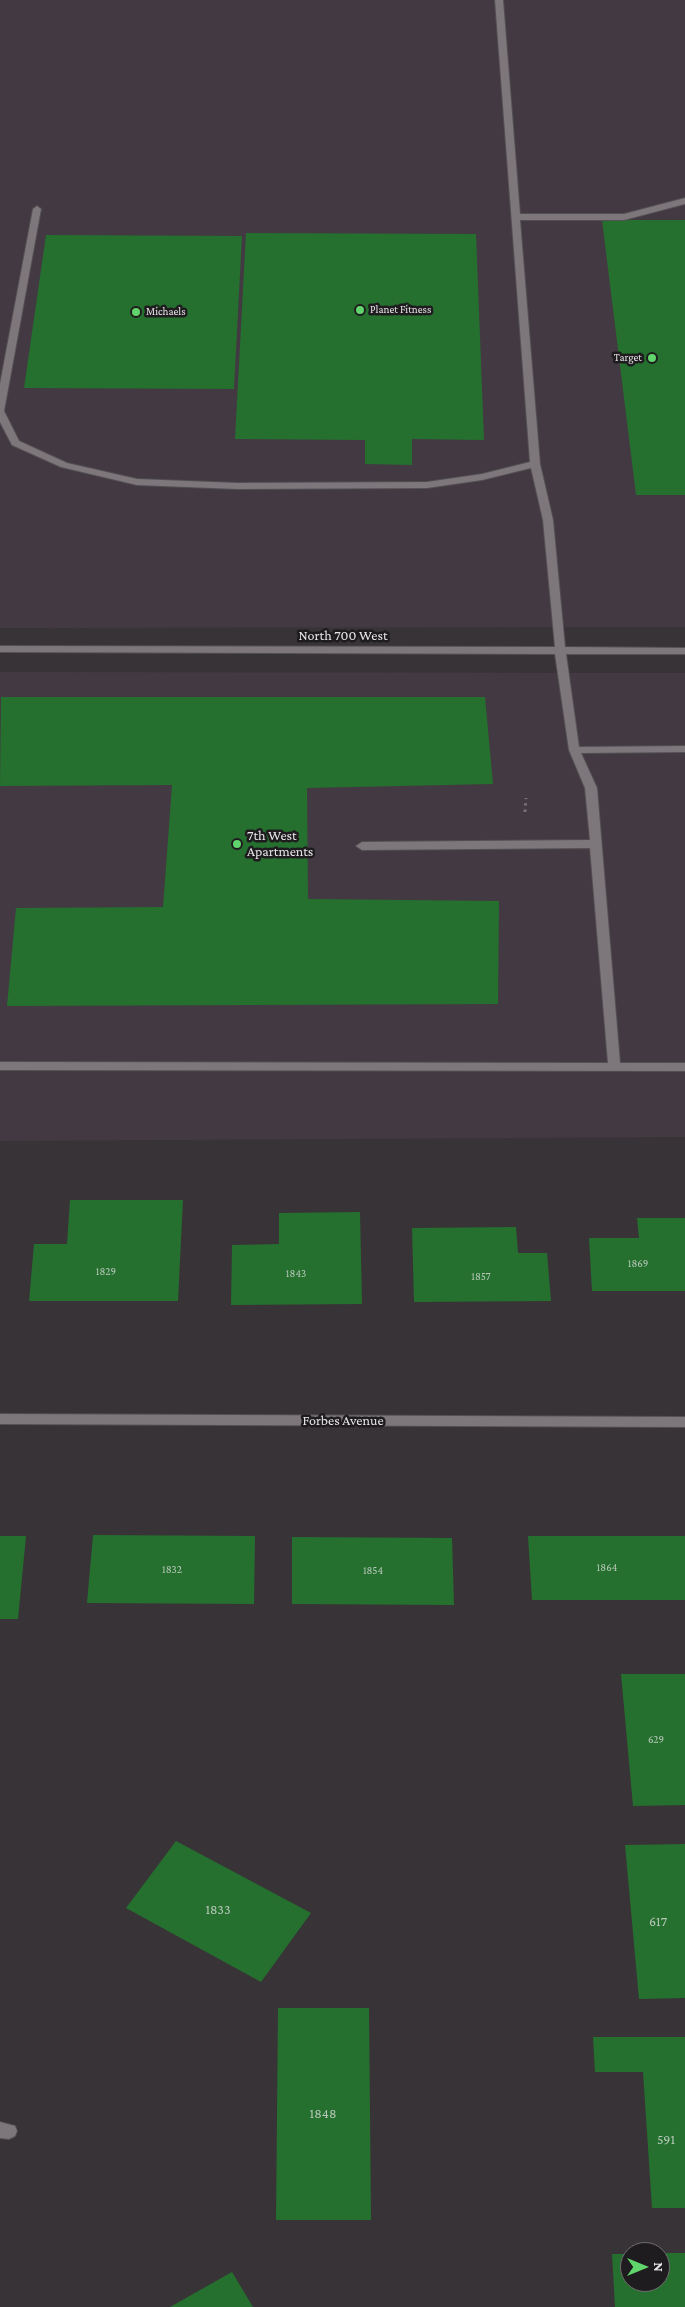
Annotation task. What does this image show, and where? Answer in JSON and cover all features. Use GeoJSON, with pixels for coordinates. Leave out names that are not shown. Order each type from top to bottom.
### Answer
{"type":"FeatureCollection","features":[{"type":"Feature","properties":{"kind":"street"},"geometry":{"type":"LineString","coordinates":[[500,0],[535,464],[548,520],[560,650],[574,750],[590,788],[614,1067]]}},
{"type":"Feature","properties":{"kind":"street"},"geometry":{"type":"LineString","coordinates":[[516,217],[624,217],[685,201]]}},
{"type":"Feature","properties":{"kind":"street"},"geometry":{"type":"LineString","coordinates":[[36,209],[0,411],[15,443],[64,465],[136,482],[238,486],[427,485],[482,477],[535,464]]}},
{"type":"Feature","properties":{"kind":"street","name":"North 700 West"},"geometry":{"type":"LineString","coordinates":[[0,649],[685,651]]}},
{"type":"Feature","properties":{"kind":"street"},"geometry":{"type":"LineString","coordinates":[[574,750],[685,749]]}},
{"type":"Feature","properties":{"kind":"street"},"geometry":{"type":"LineString","coordinates":[[362,846],[595,844]]}},
{"type":"Feature","properties":{"kind":"street"},"geometry":{"type":"LineString","coordinates":[[0,1066],[685,1067]]}},
{"type":"Feature","properties":{"kind":"street","name":"Forbes Avenue"},"geometry":{"type":"LineString","coordinates":[[0,1419],[685,1422]]}},
{"type":"Feature","properties":{"kind":"shaded area"},"geometry":{"type":"Polygon","coordinates":[[[0,0],[685,0],[685,627],[0,628],[0,0]]]}},
{"type":"Feature","properties":{"kind":"shaded area"},"geometry":{"type":"Polygon","coordinates":[[[0,672],[685,673],[685,1137],[0,1141],[0,672]]]}},
{"type":"Feature","properties":{"kind":"building","name":"Target"},"geometry":{"type":"Polygon","coordinates":[[[602,220],[685,220],[685,495],[636,495],[602,220]]]}},
{"type":"Feature","properties":{"kind":"building","name":"Planet Fitness"},"geometry":{"type":"Polygon","coordinates":[[[246,233],[476,234],[484,440],[412,439],[412,465],[365,464],[365,440],[235,439],[246,233]]]}},
{"type":"Feature","properties":{"kind":"building","name":"Michaels"},"geometry":{"type":"Polygon","coordinates":[[[46,235],[242,236],[234,389],[24,388],[46,235]]]}},
{"type":"Feature","properties":{"kind":"building","name":"7th West Apartments"},"geometry":{"type":"Polygon","coordinates":[[[1,697],[485,697],[493,784],[307,788],[308,899],[499,901],[498,1004],[7,1006],[16,908],[163,907],[172,785],[0,786],[1,697]]]}},
{"type":"Feature","properties":{"kind":"building"},"geometry":{"type":"Polygon","coordinates":[[[70,1200],[183,1200],[178,1301],[29,1301],[34,1244],[67,1244],[70,1200]]]}},
{"type":"Feature","properties":{"kind":"building"},"geometry":{"type":"Polygon","coordinates":[[[360,1212],[362,1304],[231,1305],[232,1245],[279,1244],[279,1213],[360,1212]]]}},
{"type":"Feature","properties":{"kind":"building"},"geometry":{"type":"Polygon","coordinates":[[[637,1218],[685,1218],[685,1291],[592,1291],[589,1238],[639,1238],[637,1218]]]}},
{"type":"Feature","properties":{"kind":"building"},"geometry":{"type":"Polygon","coordinates":[[[516,1227],[518,1253],[547,1253],[551,1301],[414,1302],[412,1228],[516,1227]]]}},
{"type":"Feature","properties":{"kind":"building"},"geometry":{"type":"Polygon","coordinates":[[[93,1535],[255,1536],[254,1604],[87,1603],[93,1535]]]}},
{"type":"Feature","properties":{"kind":"building"},"geometry":{"type":"Polygon","coordinates":[[[0,1536],[26,1536],[18,1619],[0,1619],[0,1536]]]}},
{"type":"Feature","properties":{"kind":"building"},"geometry":{"type":"Polygon","coordinates":[[[528,1536],[685,1536],[685,1600],[532,1600],[528,1536]]]}},
{"type":"Feature","properties":{"kind":"building"},"geometry":{"type":"Polygon","coordinates":[[[292,1537],[452,1538],[454,1605],[292,1604],[292,1537]]]}},
{"type":"Feature","properties":{"kind":"building"},"geometry":{"type":"Polygon","coordinates":[[[621,1674],[685,1674],[685,1805],[633,1806],[621,1674]]]}},
{"type":"Feature","properties":{"kind":"building"},"geometry":{"type":"Polygon","coordinates":[[[176,1841],[311,1913],[261,1982],[126,1908],[176,1841]]]}},
{"type":"Feature","properties":{"kind":"building"},"geometry":{"type":"Polygon","coordinates":[[[685,1844],[685,1998],[639,1999],[625,1845],[685,1844]]]}},
{"type":"Feature","properties":{"kind":"building"},"geometry":{"type":"Polygon","coordinates":[[[278,2008],[369,2008],[371,2220],[276,2220],[278,2008]]]}},
{"type":"Feature","properties":{"kind":"building"},"geometry":{"type":"Polygon","coordinates":[[[593,2037],[685,2037],[685,2208],[652,2208],[643,2072],[595,2072],[593,2037]]]}},
{"type":"Feature","properties":{"kind":"building"},"geometry":{"type":"Polygon","coordinates":[[[670,2253],[685,2253],[685,2307],[615,2307],[612,2254],[620,2254],[620,2292],[670,2292],[670,2253]]]}},
{"type":"Feature","properties":{"kind":"building"},"geometry":{"type":"Polygon","coordinates":[[[232,2272],[253,2307],[170,2307],[232,2272]]]}},
{"type":"Feature","properties":{"kind":"place","name":"Planet Fitness"},"geometry":{"type":"Point","coordinates":[360,310]}},
{"type":"Feature","properties":{"kind":"place","name":"Michaels"},"geometry":{"type":"Point","coordinates":[136,312]}},
{"type":"Feature","properties":{"kind":"place","name":"Target"},"geometry":{"type":"Point","coordinates":[652,358]}},
{"type":"Feature","properties":{"kind":"place","name":"7th West Apartments"},"geometry":{"type":"Point","coordinates":[237,844]}}]}
